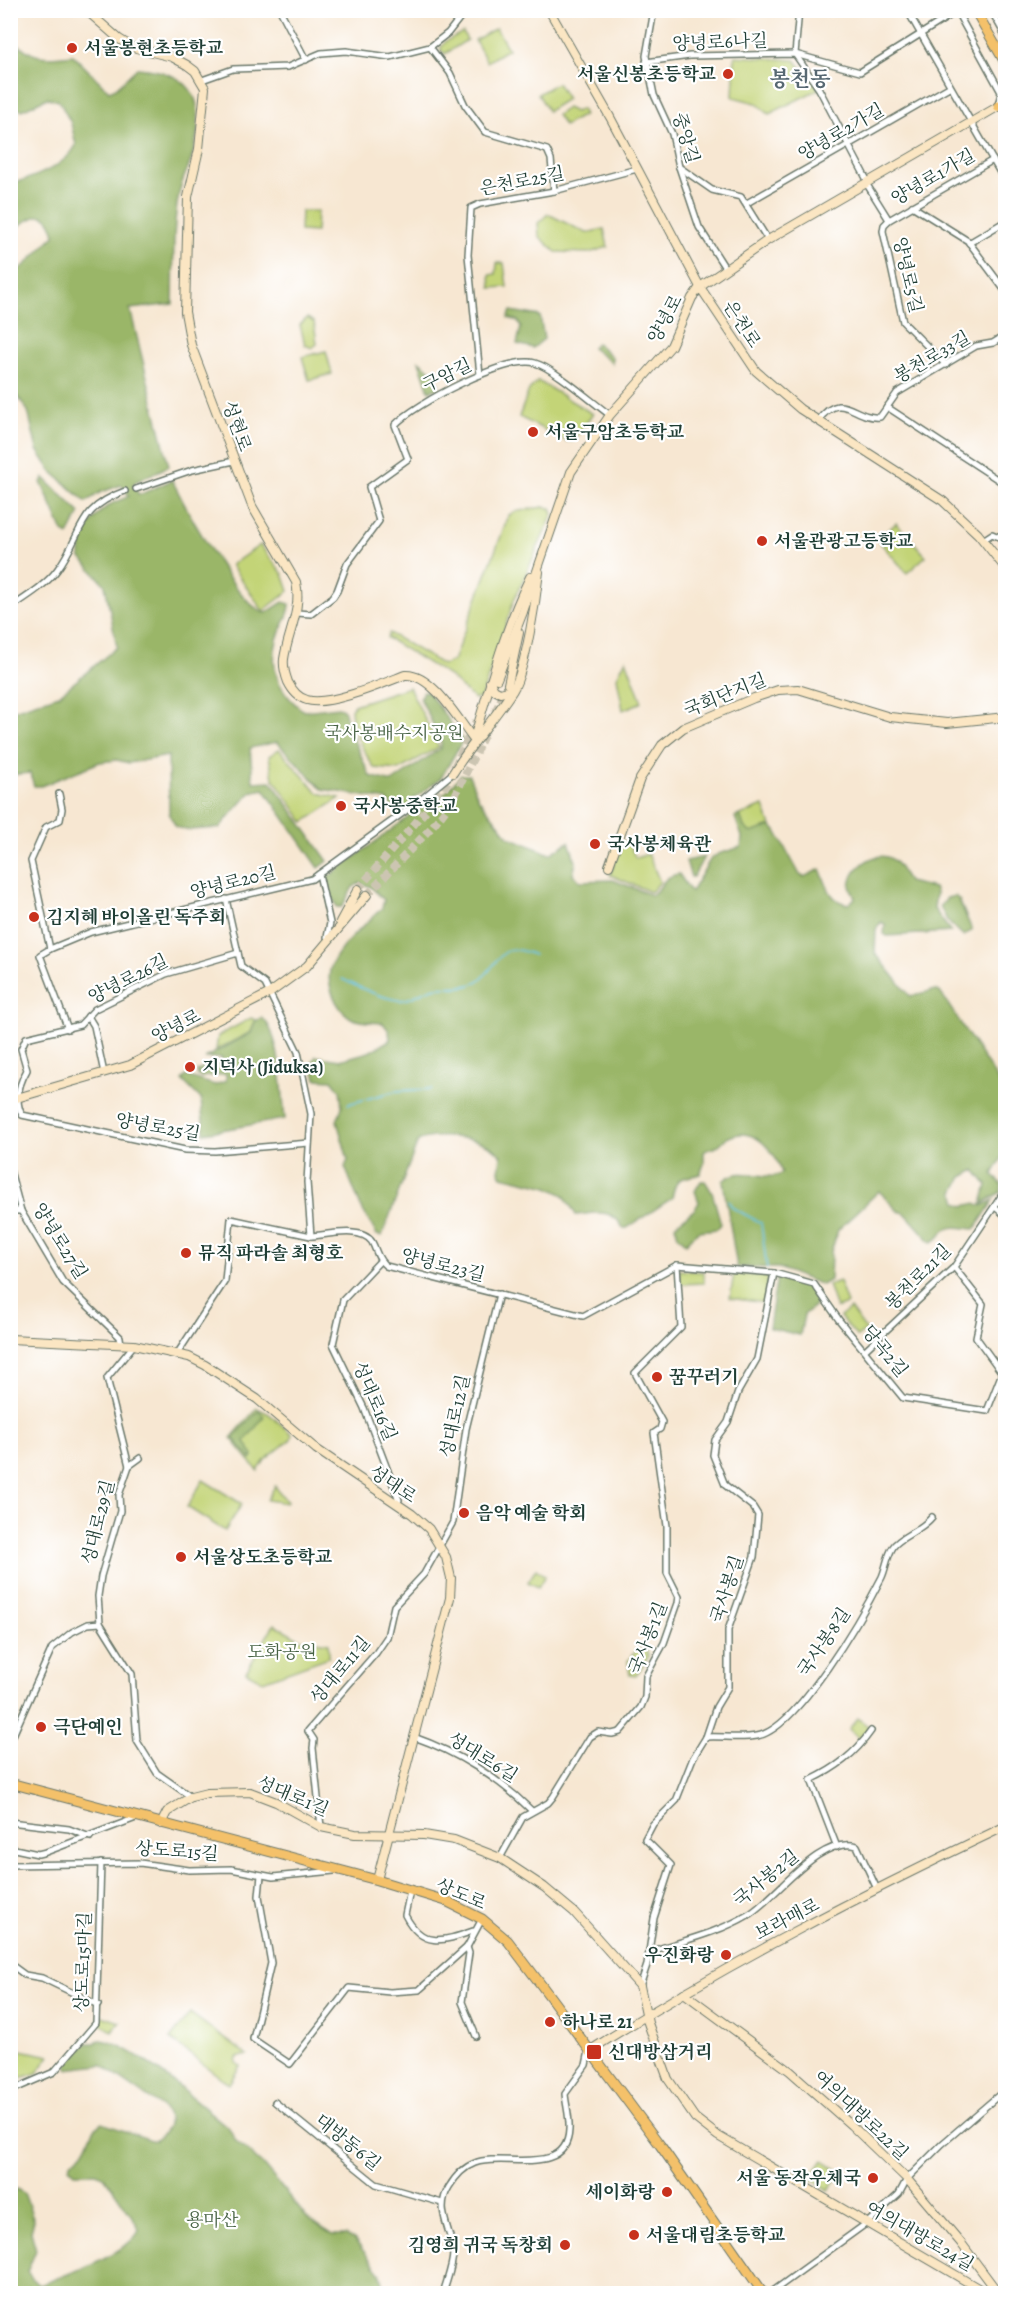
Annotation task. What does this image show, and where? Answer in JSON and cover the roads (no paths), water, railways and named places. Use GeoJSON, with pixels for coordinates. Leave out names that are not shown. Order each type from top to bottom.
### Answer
{"type":"FeatureCollection","features":[{"type":"Feature","properties":{"kind":"main road"},"geometry":{"type":"LineString","coordinates":[[975,10],[1005,64]]}},
{"type":"Feature","properties":{"kind":"main road","name":"상도로"},"geometry":{"type":"LineString","coordinates":[[10,1783],[377,1880],[446,1901],[482,1919],[508,1941],[660,2145],[764,2294]]}},
{"type":"Feature","properties":{"kind":"street"},"geometry":{"type":"LineString","coordinates":[[86,10],[119,39],[132,47],[172,57],[205,78],[233,69],[288,67],[321,53],[346,51],[378,58],[430,47],[440,41],[466,10]]}},
{"type":"Feature","properties":{"kind":"street"},"geometry":{"type":"LineString","coordinates":[[280,10],[306,60]]}},
{"type":"Feature","properties":{"kind":"street","name":"은천로"},"geometry":{"type":"LineString","coordinates":[[549,10],[700,287],[756,371],[778,393],[818,421],[944,501],[986,537],[1005,569]]}},
{"type":"Feature","properties":{"kind":"street","name":"중앙길"},"geometry":{"type":"LineString","coordinates":[[654,10],[646,62],[654,95],[672,134],[679,167],[699,227],[725,268]]}},
{"type":"Feature","properties":{"kind":"street"},"geometry":{"type":"LineString","coordinates":[[795,54],[799,10]]}},
{"type":"Feature","properties":{"kind":"street"},"geometry":{"type":"LineString","coordinates":[[907,10],[1005,183]]}},
{"type":"Feature","properties":{"kind":"street"},"geometry":{"type":"LineString","coordinates":[[991,10],[1005,37]]}},
{"type":"Feature","properties":{"kind":"street"},"geometry":{"type":"LineString","coordinates":[[958,11],[1001,92],[1004,106]]}},
{"type":"Feature","properties":{"kind":"street","name":"양녕로6나길"},"geometry":{"type":"LineString","coordinates":[[646,62],[690,56],[795,54],[860,72],[958,11]]}},
{"type":"Feature","properties":{"kind":"street"},"geometry":{"type":"LineString","coordinates":[[430,47],[450,73],[465,105],[485,132],[547,150],[551,159],[554,191]]}},
{"type":"Feature","properties":{"kind":"street","name":"양녕로5길"},"geometry":{"type":"LineString","coordinates":[[795,54],[819,89],[889,220],[884,225],[883,231],[903,322],[946,364]]}},
{"type":"Feature","properties":{"kind":"street","name":"성현로"},"geometry":{"type":"LineString","coordinates":[[205,78],[206,100],[199,149],[188,197],[183,276],[185,312],[191,345],[256,514],[296,582],[299,596],[297,613],[284,660],[284,673],[297,694],[307,700],[325,701],[405,675],[415,676],[436,691],[474,740]]}},
{"type":"Feature","properties":{"kind":"street","name":"양녕로2가길"},"geometry":{"type":"LineString","coordinates":[[747,203],[950,87]]}},
{"type":"Feature","properties":{"kind":"street","name":"양녕로"},"geometry":{"type":"LineString","coordinates":[[493,681],[523,612],[571,472],[610,415],[671,346],[692,298],[700,287],[768,240],[971,122],[1004,106]]}},
{"type":"Feature","properties":{"kind":"street","name":"양녕로1가길"},"geometry":{"type":"LineString","coordinates":[[889,220],[993,160]]}},
{"type":"Feature","properties":{"kind":"street"},"geometry":{"type":"LineString","coordinates":[[679,167],[712,190],[736,194],[747,203],[768,240]]}},
{"type":"Feature","properties":{"kind":"street","name":"은천로25길"},"geometry":{"type":"LineString","coordinates":[[480,375],[468,255],[469,212],[477,204],[554,191],[637,170]]}},
{"type":"Feature","properties":{"kind":"street"},"geometry":{"type":"LineString","coordinates":[[912,206],[969,243],[1005,292]]}},
{"type":"Feature","properties":{"kind":"street"},"geometry":{"type":"LineString","coordinates":[[969,243],[1005,221]]}},
{"type":"Feature","properties":{"kind":"street","name":"봉천로33길"},"geometry":{"type":"LineString","coordinates":[[818,421],[826,411],[836,406],[850,407],[875,418],[882,415],[897,393],[976,346],[993,343],[1005,335]]}},
{"type":"Feature","properties":{"kind":"street","name":"구암길"},"geometry":{"type":"LineString","coordinates":[[297,613],[306,615],[317,611],[338,591],[347,564],[379,521],[369,487],[408,459],[395,425],[434,396],[480,375],[520,363],[534,363],[610,415]]}},
{"type":"Feature","properties":{"kind":"street"},"geometry":{"type":"LineString","coordinates":[[887,407],[1005,485]]}},
{"type":"Feature","properties":{"kind":"street"},"geometry":{"type":"LineString","coordinates":[[136,489],[192,470],[234,460]]}},
{"type":"Feature","properties":{"kind":"street"},"geometry":{"type":"LineString","coordinates":[[10,608],[42,586],[57,570],[87,513],[99,503],[125,491]]}},
{"type":"Feature","properties":{"kind":"street"},"geometry":{"type":"LineString","coordinates":[[986,537],[1005,540]]}},
{"type":"Feature","properties":{"kind":"street"},"geometry":{"type":"LineString","coordinates":[[474,740],[519,600],[541,556]]}},
{"type":"Feature","properties":{"kind":"street"},"geometry":{"type":"LineString","coordinates":[[493,681],[494,690],[500,693],[510,692],[536,606],[541,556]]}},
{"type":"Feature","properties":{"kind":"street","name":"양녕로"},"geometry":{"type":"LineString","coordinates":[[511,686],[523,612]]}},
{"type":"Feature","properties":{"kind":"street"},"geometry":{"type":"LineString","coordinates":[[414,805],[453,772],[511,686]]}},
{"type":"Feature","properties":{"kind":"street","name":"국회단지길"},"geometry":{"type":"LineString","coordinates":[[609,866],[640,779],[662,745],[683,728],[754,698],[778,690],[798,689],[890,717],[947,723],[1005,717]]}},
{"type":"Feature","properties":{"kind":"street"},"geometry":{"type":"LineString","coordinates":[[59,794],[62,809],[60,820],[46,827],[31,861],[50,949],[40,955],[68,1029]]}},
{"type":"Feature","properties":{"kind":"street","name":"양녕로20길"},"geometry":{"type":"LineString","coordinates":[[50,949],[91,932],[312,879],[408,810]]}},
{"type":"Feature","properties":{"kind":"street"},"geometry":{"type":"LineString","coordinates":[[319,874],[330,916],[330,938]]}},
{"type":"Feature","properties":{"kind":"street","name":"양녕로"},"geometry":{"type":"LineString","coordinates":[[330,938],[358,890]]}},
{"type":"Feature","properties":{"kind":"street","name":"양녕로"},"geometry":{"type":"LineString","coordinates":[[14,1099],[104,1073],[161,1051],[270,993],[305,969],[367,896]]}},
{"type":"Feature","properties":{"kind":"street"},"geometry":{"type":"LineString","coordinates":[[226,899],[241,966],[265,984],[298,1052],[311,1114],[307,1182],[311,1236]]}},
{"type":"Feature","properties":{"kind":"street","name":"양녕로26길"},"geometry":{"type":"LineString","coordinates":[[14,1099],[27,1070],[21,1049],[26,1038],[80,1025],[95,1009],[166,974],[238,953]]}},
{"type":"Feature","properties":{"kind":"street"},"geometry":{"type":"LineString","coordinates":[[88,1016],[94,1026],[104,1073]]}},
{"type":"Feature","properties":{"kind":"street","name":"양녕로25길"},"geometry":{"type":"LineString","coordinates":[[14,1099],[22,1115],[185,1150],[215,1151],[309,1143]]}},
{"type":"Feature","properties":{"kind":"street","name":"양녕로27길"},"geometry":{"type":"LineString","coordinates":[[10,1170],[21,1211],[63,1281],[120,1337],[121,1345]]}},
{"type":"Feature","properties":{"kind":"street","name":"봉천로21길"},"geometry":{"type":"LineString","coordinates":[[865,1350],[954,1267],[1005,1189]]}},
{"type":"Feature","properties":{"kind":"street"},"geometry":{"type":"LineString","coordinates":[[995,1207],[1005,1216]]}},
{"type":"Feature","properties":{"kind":"street"},"geometry":{"type":"LineString","coordinates":[[10,1211],[21,1211]]}},
{"type":"Feature","properties":{"kind":"street","name":"양녕로23길"},"geometry":{"type":"LineString","coordinates":[[177,1354],[225,1281],[231,1219],[311,1236],[359,1233],[372,1242],[380,1261],[386,1266],[583,1316],[676,1266]]}},
{"type":"Feature","properties":{"kind":"street","name":"성대로16길"},"geometry":{"type":"LineString","coordinates":[[380,1261],[343,1300],[333,1344],[364,1408],[399,1500],[397,1503]]}},
{"type":"Feature","properties":{"kind":"street"},"geometry":{"type":"LineString","coordinates":[[676,1266],[774,1273]]}},
{"type":"Feature","properties":{"kind":"street","name":"국사봉1길"},"geometry":{"type":"LineString","coordinates":[[500,1858],[523,1818],[531,1810],[548,1803],[553,1797],[590,1737],[598,1732],[612,1734],[620,1732],[641,1707],[645,1697],[646,1676],[664,1643],[680,1597],[667,1573],[663,1491],[654,1443],[654,1434],[660,1429],[662,1422],[635,1373],[681,1327],[676,1266]]}},
{"type":"Feature","properties":{"kind":"street"},"geometry":{"type":"LineString","coordinates":[[954,1267],[983,1304],[976,1337],[1004,1374]]}},
{"type":"Feature","properties":{"kind":"street","name":"당곡2길"},"geometry":{"type":"LineString","coordinates":[[774,1273],[814,1284],[839,1320],[903,1398],[987,1411],[1004,1374]]}},
{"type":"Feature","properties":{"kind":"street","name":"국사봉길"},"geometry":{"type":"LineString","coordinates":[[640,1986],[649,1952],[654,1918],[671,1865],[645,1839],[653,1824],[676,1801],[693,1758],[706,1737],[716,1707],[728,1687],[728,1630],[753,1560],[759,1521],[753,1507],[725,1485],[713,1455],[715,1440],[728,1422],[738,1392],[757,1359],[774,1273]]}},
{"type":"Feature","properties":{"kind":"street","name":"성대로12길"},"geometry":{"type":"LineString","coordinates":[[441,1544],[453,1522],[466,1429],[499,1294]]}},
{"type":"Feature","properties":{"kind":"street","name":"성대로"},"geometry":{"type":"LineString","coordinates":[[10,1339],[134,1346],[177,1354],[205,1365],[244,1390],[316,1449],[397,1503],[429,1529],[441,1544],[451,1578],[450,1598],[377,1880]]}},
{"type":"Feature","properties":{"kind":"street","name":"성대로29길"},"geometry":{"type":"LineString","coordinates":[[134,1346],[107,1378],[129,1466],[119,1495],[120,1510],[101,1576],[98,1596],[100,1623],[132,1674],[136,1741],[157,1773],[191,1797]]}},
{"type":"Feature","properties":{"kind":"street"},"geometry":{"type":"LineString","coordinates":[[129,1466],[140,1458]]}},
{"type":"Feature","properties":{"kind":"street","name":"국사봉8길"},"geometry":{"type":"LineString","coordinates":[[706,1737],[758,1736],[784,1721],[820,1678],[852,1631],[882,1576],[892,1548],[923,1528],[932,1517]]}},
{"type":"Feature","properties":{"kind":"street","name":"성대로11길"},"geometry":{"type":"LineString","coordinates":[[321,1827],[312,1745],[314,1740],[308,1731],[376,1653],[387,1637],[394,1606],[424,1574],[441,1544]]}},
{"type":"Feature","properties":{"kind":"street"},"geometry":{"type":"LineString","coordinates":[[10,1742],[52,1648],[72,1632],[88,1624],[100,1623]]}},
{"type":"Feature","properties":{"kind":"street"},"geometry":{"type":"LineString","coordinates":[[871,1731],[856,1752],[829,1772],[811,1780],[837,1848],[848,1844],[857,1846],[877,1888]]}},
{"type":"Feature","properties":{"kind":"street","name":"성대로6길"},"geometry":{"type":"LineString","coordinates":[[414,1737],[453,1754],[501,1784],[531,1810]]}},
{"type":"Feature","properties":{"kind":"street","name":"성대로1길"},"geometry":{"type":"LineString","coordinates":[[161,1824],[167,1812],[191,1797],[207,1792],[250,1792],[276,1802],[321,1827],[355,1833],[424,1835],[454,1840],[500,1858]]}},
{"type":"Feature","properties":{"kind":"street"},"geometry":{"type":"LineString","coordinates":[[10,1848],[27,1852],[46,1852],[138,1817]]}},
{"type":"Feature","properties":{"kind":"street"},"geometry":{"type":"LineString","coordinates":[[10,1822],[69,1829],[90,1837]]}},
{"type":"Feature","properties":{"kind":"street","name":"보라매로"},"geometry":{"type":"LineString","coordinates":[[589,2051],[648,2013],[877,1888],[1005,1826]]}},
{"type":"Feature","properties":{"kind":"street","name":"국사봉2길"},"geometry":{"type":"LineString","coordinates":[[649,1952],[725,1927],[748,1916],[803,1866],[837,1848]]}},
{"type":"Feature","properties":{"kind":"street"},"geometry":{"type":"LineString","coordinates":[[46,1852],[48,1864]]}},
{"type":"Feature","properties":{"kind":"street"},"geometry":{"type":"LineString","coordinates":[[500,1858],[544,1887],[574,1912],[640,1986],[648,2013]]}},
{"type":"Feature","properties":{"kind":"street","name":"상도로15마길"},"geometry":{"type":"LineString","coordinates":[[10,2091],[54,2072],[96,2023],[101,1863]]}},
{"type":"Feature","properties":{"kind":"street","name":"상도로15길"},"geometry":{"type":"LineString","coordinates":[[10,1865],[140,1863],[189,1870],[231,1869],[273,1877],[340,1871]]}},
{"type":"Feature","properties":{"kind":"street"},"geometry":{"type":"LineString","coordinates":[[261,1875],[259,1896],[271,1963],[253,2040],[290,2064],[349,1988],[408,1992],[426,1985],[467,1947],[473,1931],[482,1919]]}},
{"type":"Feature","properties":{"kind":"street"},"geometry":{"type":"LineString","coordinates":[[410,1891],[405,1915],[416,1934],[429,1940],[455,1937],[473,1931]]}},
{"type":"Feature","properties":{"kind":"street"},"geometry":{"type":"LineString","coordinates":[[467,1947],[469,1953],[462,2002],[476,2036]]}},
{"type":"Feature","properties":{"kind":"street"},"geometry":{"type":"LineString","coordinates":[[10,1964],[25,1974],[42,1978],[98,2005]]}},
{"type":"Feature","properties":{"kind":"street","name":"여의대방로22길"},"geometry":{"type":"LineString","coordinates":[[684,1993],[790,2071],[907,2179],[962,2243],[999,2294]]}},
{"type":"Feature","properties":{"kind":"street","name":"여의대방로24길"},"geometry":{"type":"LineString","coordinates":[[648,2013],[648,2023],[668,2079],[695,2118],[718,2136],[983,2292]]}},
{"type":"Feature","properties":{"kind":"street"},"geometry":{"type":"LineString","coordinates":[[443,2294],[453,2254],[442,2213],[442,2203],[456,2178],[475,2163],[538,2160],[557,2152],[569,2131],[565,2094],[586,2065],[589,2051]]}},
{"type":"Feature","properties":{"kind":"street"},"geometry":{"type":"LineString","coordinates":[[769,2294],[867,2223],[899,2194],[907,2179],[942,2144],[1005,2089]]}},
{"type":"Feature","properties":{"kind":"street","name":"대방동6길"},"geometry":{"type":"LineString","coordinates":[[275,2102],[376,2184],[442,2203]]}},
{"type":"Feature","properties":{"kind":"street"},"geometry":{"type":"LineString","coordinates":[[983,2292],[992,2286]]}},
{"type":"Feature","properties":{"kind":"waterway"},"geometry":{"type":"LineString","coordinates":[[342,979],[381,996],[403,1000],[433,988],[471,985],[483,977],[505,952],[512,950],[534,955]]}},
{"type":"Feature","properties":{"kind":"waterway"},"geometry":{"type":"LineString","coordinates":[[348,1104],[396,1091],[432,1089]]}},
{"type":"Feature","properties":{"kind":"waterway"},"geometry":{"type":"LineString","coordinates":[[728,1201],[733,1208],[761,1223],[767,1269]]}},
{"type":"Feature","properties":{"kind":"tunnel"},"geometry":{"type":"LineString","coordinates":[[495,712],[507,687]]}},
{"type":"Feature","properties":{"kind":"tunnel"},"geometry":{"type":"LineString","coordinates":[[358,889],[443,791],[476,721]]}},
{"type":"Feature","properties":{"kind":"tunnel"},"geometry":{"type":"LineString","coordinates":[[367,895],[431,828],[453,800],[486,731]]}},
{"type":"Feature","properties":{"kind":"place","name":"서울봉현초등학교"},"geometry":{"type":"Point","coordinates":[72,48]}},
{"type":"Feature","properties":{"kind":"place","name":"서울신봉초등학교"},"geometry":{"type":"Point","coordinates":[728,74]}},
{"type":"Feature","properties":{"kind":"place","name":"서울구암초등학교"},"geometry":{"type":"Point","coordinates":[533,432]}},
{"type":"Feature","properties":{"kind":"place","name":"서울관광고등학교"},"geometry":{"type":"Point","coordinates":[762,541]}},
{"type":"Feature","properties":{"kind":"place","name":"국사봉중학교"},"geometry":{"type":"Point","coordinates":[341,806]}},
{"type":"Feature","properties":{"kind":"place","name":"국사봉체육관"},"geometry":{"type":"Point","coordinates":[595,844]}},
{"type":"Feature","properties":{"kind":"place","name":"김지혜 바이올린 독주회"},"geometry":{"type":"Point","coordinates":[34,917]}},
{"type":"Feature","properties":{"kind":"place","name":"지덕사 (Jiduksa)"},"geometry":{"type":"Point","coordinates":[190,1067]}},
{"type":"Feature","properties":{"kind":"place","name":"뮤직 파라솔 최형호"},"geometry":{"type":"Point","coordinates":[186,1253]}},
{"type":"Feature","properties":{"kind":"place","name":"꿈꾸러기"},"geometry":{"type":"Point","coordinates":[657,1377]}},
{"type":"Feature","properties":{"kind":"place","name":"음악 예술 학회"},"geometry":{"type":"Point","coordinates":[464,1513]}},
{"type":"Feature","properties":{"kind":"place","name":"서울상도초등학교"},"geometry":{"type":"Point","coordinates":[181,1557]}},
{"type":"Feature","properties":{"kind":"place","name":"극단예인"},"geometry":{"type":"Point","coordinates":[41,1727]}},
{"type":"Feature","properties":{"kind":"place","name":"우진화랑"},"geometry":{"type":"Point","coordinates":[726,1955]}},
{"type":"Feature","properties":{"kind":"place","name":"하나로 21"},"geometry":{"type":"Point","coordinates":[550,2022]}},
{"type":"Feature","properties":{"kind":"place","name":"신대방삼거리"},"geometry":{"type":"Point","coordinates":[594,2052]}},
{"type":"Feature","properties":{"kind":"place","name":"서울 동작우체국"},"geometry":{"type":"Point","coordinates":[873,2178]}},
{"type":"Feature","properties":{"kind":"place","name":"세이화랑"},"geometry":{"type":"Point","coordinates":[667,2192]}},
{"type":"Feature","properties":{"kind":"place","name":"서울대림초등학교"},"geometry":{"type":"Point","coordinates":[634,2235]}},
{"type":"Feature","properties":{"kind":"place","name":"김영희 귀국 독창회"},"geometry":{"type":"Point","coordinates":[565,2245]}},
{"type":"Feature","properties":{"kind":"district","name":"봉천동"},"geometry":{"type":"Point","coordinates":[800,79]}},
{"type":"Feature","properties":{"kind":"park label","name":"국사봉배수지공원"},"geometry":{"type":"Point","coordinates":[394,733]}},
{"type":"Feature","properties":{"kind":"park label","name":"도화공원"},"geometry":{"type":"Point","coordinates":[282,1652]}},
{"type":"Feature","properties":{"kind":"park label","name":"용마산"},"geometry":{"type":"Point","coordinates":[212,2220]}}]}
